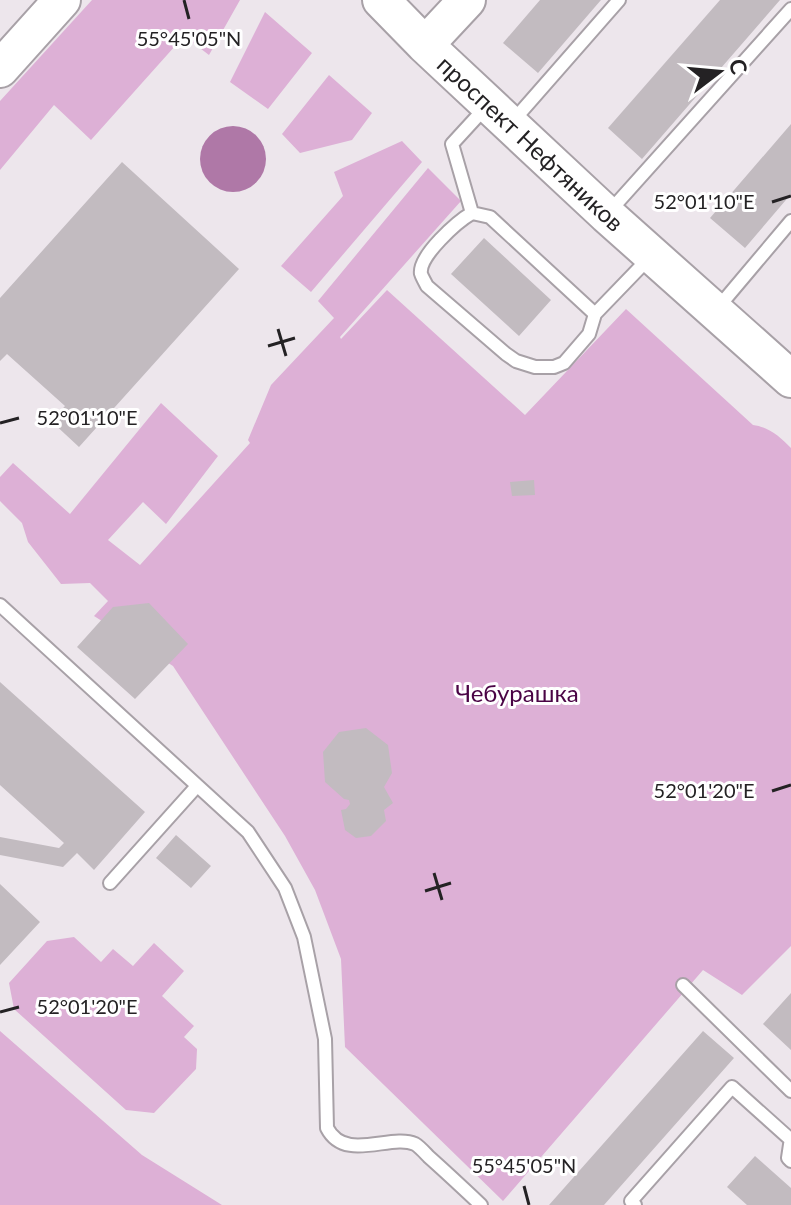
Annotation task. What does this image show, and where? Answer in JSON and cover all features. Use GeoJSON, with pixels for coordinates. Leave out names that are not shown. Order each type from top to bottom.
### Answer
{"type":"FeatureCollection","features":[{"type":"Feature","properties":{"kind":"main road"},"geometry":{"type":"LineString","coordinates":[[0,69],[62,0]]}},
{"type":"Feature","properties":{"kind":"main road"},"geometry":{"type":"LineString","coordinates":[[425,45],[467,0]]}},
{"type":"Feature","properties":{"kind":"main road","name":"проспект Нефтяников"},"geometry":{"type":"LineString","coordinates":[[391,3],[425,45],[607,215],[791,379]]}},
{"type":"Feature","properties":{"kind":"lane"},"geometry":{"type":"LineString","coordinates":[[472,213],[452,144],[500,114],[619,0]]}},
{"type":"Feature","properties":{"kind":"lane"},"geometry":{"type":"LineString","coordinates":[[607,215],[791,9]]}},
{"type":"Feature","properties":{"kind":"lane"},"geometry":{"type":"LineString","coordinates":[[595,314],[490,217],[472,213],[456,223],[422,263],[421,274],[427,286],[506,354],[535,367],[554,367],[564,363],[589,334],[595,314],[652,254]]}},
{"type":"Feature","properties":{"kind":"lane"},"geometry":{"type":"LineString","coordinates":[[715,311],[791,221]]}},
{"type":"Feature","properties":{"kind":"lane"},"geometry":{"type":"LineString","coordinates":[[0,605],[248,832],[285,888],[304,937],[325,1039],[327,1128],[331,1135],[354,1146],[395,1142],[415,1144],[481,1205]]}},
{"type":"Feature","properties":{"kind":"lane"},"geometry":{"type":"LineString","coordinates":[[110,883],[197,786]]}},
{"type":"Feature","properties":{"kind":"lane"},"geometry":{"type":"LineString","coordinates":[[683,985],[791,1091]]}},
{"type":"Feature","properties":{"kind":"lane"},"geometry":{"type":"LineString","coordinates":[[635,1205],[631,1201],[732,1087],[790,1139],[788,1158],[791,1161]]}},
{"type":"Feature","properties":{"kind":"green space"},"geometry":{"type":"Polygon","coordinates":[[[92,0],[240,0],[209,55],[184,36],[91,140],[54,105],[0,170],[0,101],[92,0]]]}},
{"type":"Feature","properties":{"kind":"green space"},"geometry":{"type":"Polygon","coordinates":[[[265,12],[312,53],[268,109],[230,82],[265,12]]]}},
{"type":"Feature","properties":{"kind":"green space"},"geometry":{"type":"Polygon","coordinates":[[[329,75],[372,113],[352,140],[300,153],[282,134],[329,75]]]}},
{"type":"Feature","properties":{"kind":"green space"},"geometry":{"type":"Polygon","coordinates":[[[402,141],[422,162],[311,292],[281,266],[343,196],[334,172],[402,141]]]}},
{"type":"Feature","properties":{"kind":"green space","name":"Чебурашка"},"geometry":{"type":"Polygon","coordinates":[[[428,168],[461,201],[341,339],[387,290],[525,415],[626,309],[753,425],[769,430],[791,448],[791,946],[742,995],[703,970],[503,1201],[345,1047],[341,959],[315,890],[285,836],[173,666],[94,616],[108,601],[90,583],[61,584],[28,542],[22,523],[0,501],[0,477],[13,463],[70,514],[161,403],[218,456],[166,524],[143,502],[108,540],[140,565],[250,443],[248,440],[271,385],[334,318],[318,301],[428,168]]]}},
{"type":"Feature","properties":{"kind":"green space"},"geometry":{"type":"Polygon","coordinates":[[[74,937],[101,962],[113,949],[133,966],[154,943],[184,971],[162,996],[194,1026],[184,1037],[197,1049],[196,1069],[154,1113],[126,1110],[14,1009],[9,983],[47,941],[74,937]]]}},
{"type":"Feature","properties":{"kind":"green space"},"geometry":{"type":"Polygon","coordinates":[[[0,1031],[142,1155],[222,1205],[0,1205],[0,1031]]]}},
{"type":"Feature","properties":{"kind":"shaded area"},"geometry":{"type":"Polygon","coordinates":[[[233,126],[246,129],[256,136],[263,146],[266,159],[263,172],[256,182],[246,189],[233,192],[220,189],[210,182],[203,172],[200,159],[203,146],[210,136],[220,129],[233,126]]]}},
{"type":"Feature","properties":{"kind":"building"},"geometry":{"type":"Polygon","coordinates":[[[540,0],[601,0],[538,73],[503,43],[540,0]]]}},
{"type":"Feature","properties":{"kind":"building"},"geometry":{"type":"Polygon","coordinates":[[[720,0],[780,0],[642,159],[608,128],[720,0]]]}},
{"type":"Feature","properties":{"kind":"building"},"geometry":{"type":"Polygon","coordinates":[[[791,124],[791,194],[745,248],[710,218],[791,124]]]}},
{"type":"Feature","properties":{"kind":"building"},"geometry":{"type":"Polygon","coordinates":[[[122,162],[239,269],[79,447],[51,421],[65,406],[7,354],[0,361],[0,298],[122,162]]]}},
{"type":"Feature","properties":{"kind":"building"},"geometry":{"type":"Polygon","coordinates":[[[484,238],[551,300],[519,336],[451,274],[484,238]]]}},
{"type":"Feature","properties":{"kind":"building"},"geometry":{"type":"Polygon","coordinates":[[[534,480],[535,495],[512,496],[510,482],[534,480]]]}},
{"type":"Feature","properties":{"kind":"building"},"geometry":{"type":"Polygon","coordinates":[[[149,603],[188,644],[135,699],[77,647],[113,607],[149,603]]]}},
{"type":"Feature","properties":{"kind":"building"},"geometry":{"type":"Polygon","coordinates":[[[0,682],[145,812],[94,870],[77,853],[63,867],[0,855],[0,837],[59,848],[64,843],[0,785],[0,682]]]}},
{"type":"Feature","properties":{"kind":"building"},"geometry":{"type":"Polygon","coordinates":[[[366,728],[388,745],[392,773],[384,787],[393,803],[384,810],[386,821],[371,836],[356,838],[345,830],[341,810],[350,804],[349,800],[325,782],[323,752],[339,732],[366,728]]]}},
{"type":"Feature","properties":{"kind":"building"},"geometry":{"type":"Polygon","coordinates":[[[176,835],[211,866],[191,888],[156,858],[176,835]]]}},
{"type":"Feature","properties":{"kind":"building"},"geometry":{"type":"Polygon","coordinates":[[[0,884],[40,922],[0,965],[0,884]]]}},
{"type":"Feature","properties":{"kind":"building"},"geometry":{"type":"Polygon","coordinates":[[[791,993],[791,1050],[763,1024],[791,993]]]}},
{"type":"Feature","properties":{"kind":"building"},"geometry":{"type":"Polygon","coordinates":[[[703,1031],[734,1058],[604,1205],[549,1205],[703,1031]]]}},
{"type":"Feature","properties":{"kind":"building"},"geometry":{"type":"Polygon","coordinates":[[[755,1156],[791,1188],[791,1205],[747,1205],[727,1187],[755,1156]]]}}]}
